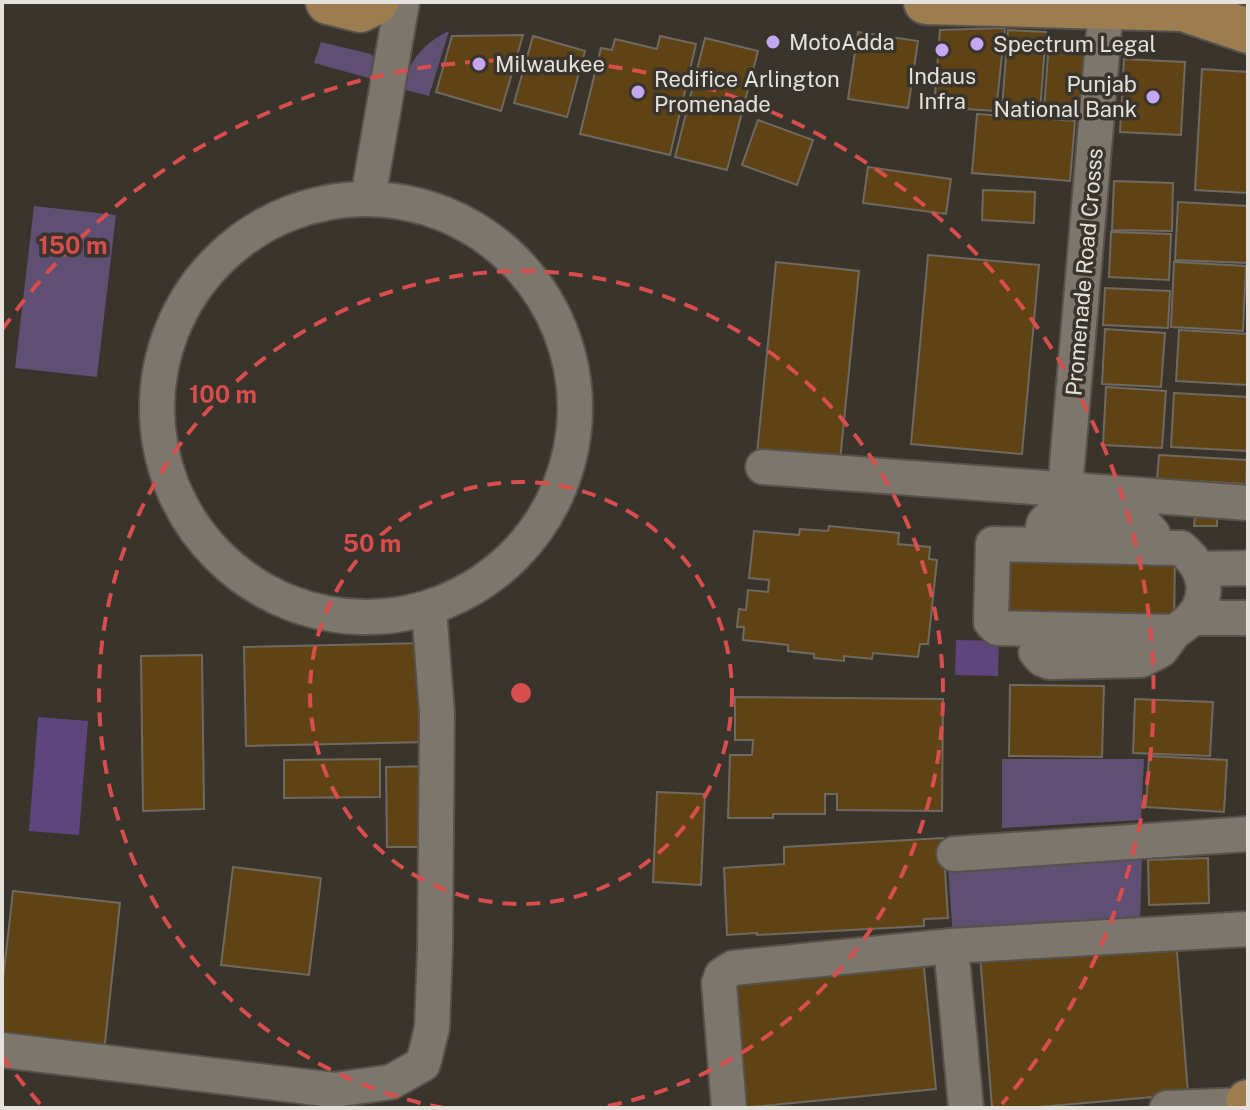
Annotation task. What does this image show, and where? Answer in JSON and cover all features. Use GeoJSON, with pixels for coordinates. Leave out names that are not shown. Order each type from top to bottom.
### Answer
{"type":"FeatureCollection","features":[{"type":"Feature","properties":{"kind":"main road"},"geometry":{"type":"LineString","coordinates":[[328,2],[360,10],[376,2]]}},
{"type":"Feature","properties":{"kind":"main road"},"geometry":{"type":"LineString","coordinates":[[926,2],[1106,7],[1197,5],[1248,31]]}},
{"type":"Feature","properties":{"kind":"street"},"geometry":{"type":"LineString","coordinates":[[368,198],[402,2]]}},
{"type":"Feature","properties":{"kind":"street","name":"Promenade Road Crosss"},"geometry":{"type":"LineString","coordinates":[[1065,489],[1106,7]]}},
{"type":"Feature","properties":{"kind":"street"},"geometry":{"type":"LineString","coordinates":[[368,198],[453,216],[513,256],[556,315],[577,384],[572,456],[543,523],[494,576],[429,609],[362,619],[296,607],[237,576],[191,527],[162,466],[155,399],[169,333],[203,275],[253,231],[315,204],[368,198]]}},
{"type":"Feature","properties":{"kind":"street"},"geometry":{"type":"LineString","coordinates":[[763,467],[1248,503]]}},
{"type":"Feature","properties":{"kind":"street"},"geometry":{"type":"LineString","coordinates":[[1042,532],[1044,523],[1051,516],[1141,520],[1153,534],[1154,548]]}},
{"type":"Feature","properties":{"kind":"street"},"geometry":{"type":"LineString","coordinates":[[1036,652],[1050,662],[1141,660],[1161,650],[1184,625],[1203,596],[1200,569],[1181,548],[993,544],[992,624],[997,628],[1184,625],[1248,618]]}},
{"type":"Feature","properties":{"kind":"street"},"geometry":{"type":"LineString","coordinates":[[1200,569],[1248,568]]}},
{"type":"Feature","properties":{"kind":"street"},"geometry":{"type":"LineString","coordinates":[[2,1050],[334,1090],[391,1082],[423,1064],[432,1028],[435,948],[437,714],[429,609]]}},
{"type":"Feature","properties":{"kind":"street"},"geometry":{"type":"LineString","coordinates":[[954,854],[1248,834]]}},
{"type":"Feature","properties":{"kind":"street"},"geometry":{"type":"LineString","coordinates":[[729,1108],[719,983],[733,968],[951,946],[1248,929]]}},
{"type":"Feature","properties":{"kind":"street"},"geometry":{"type":"LineString","coordinates":[[951,946],[966,1108]]}},
{"type":"Feature","properties":{"kind":"street"},"geometry":{"type":"LineString","coordinates":[[1167,1108],[1248,1105]]}},
{"type":"Feature","properties":{"kind":"shaded area"},"geometry":{"type":"Polygon","coordinates":[[[449,31],[429,96],[402,89],[418,54],[449,31]]]}},
{"type":"Feature","properties":{"kind":"shaded area"},"geometry":{"type":"Polygon","coordinates":[[[321,42],[371,54],[375,59],[376,80],[314,63],[321,42]]]}},
{"type":"Feature","properties":{"kind":"shaded area"},"geometry":{"type":"Polygon","coordinates":[[[34,206],[116,215],[97,377],[15,368],[34,206]]]}},
{"type":"Feature","properties":{"kind":"shaded area"},"geometry":{"type":"Polygon","coordinates":[[[956,640],[999,641],[998,676],[955,675],[956,640]]]}},
{"type":"Feature","properties":{"kind":"shaded area"},"geometry":{"type":"Polygon","coordinates":[[[38,717],[88,721],[79,835],[29,831],[38,717]]]}},
{"type":"Feature","properties":{"kind":"shaded area"},"geometry":{"type":"Polygon","coordinates":[[[1002,759],[1144,759],[1141,820],[1002,828],[1002,759]]]}},
{"type":"Feature","properties":{"kind":"shaded area"},"geometry":{"type":"Polygon","coordinates":[[[1142,853],[1140,922],[953,939],[948,865],[1142,853]]]}},
{"type":"Feature","properties":{"kind":"building"},"geometry":{"type":"Polygon","coordinates":[[[1005,28],[996,111],[934,107],[940,30],[1005,28]]]}},
{"type":"Feature","properties":{"kind":"building"},"geometry":{"type":"Polygon","coordinates":[[[1008,30],[1046,32],[1040,111],[1002,108],[1008,30]]]}},
{"type":"Feature","properties":{"kind":"building"},"geometry":{"type":"Polygon","coordinates":[[[858,32],[918,41],[908,108],[848,99],[858,32]]]}},
{"type":"Feature","properties":{"kind":"building","name":"Milwaukee"},"geometry":{"type":"Polygon","coordinates":[[[523,35],[501,111],[436,92],[452,36],[523,35]]]}},
{"type":"Feature","properties":{"kind":"building"},"geometry":{"type":"Polygon","coordinates":[[[533,36],[585,51],[567,117],[514,103],[533,36]]]}},
{"type":"Feature","properties":{"kind":"building","name":"Redifice Arlington Promenade"},"geometry":{"type":"Polygon","coordinates":[[[660,36],[696,44],[670,155],[580,134],[601,48],[612,50],[615,39],[657,49],[660,36]]]}},
{"type":"Feature","properties":{"kind":"building"},"geometry":{"type":"Polygon","coordinates":[[[705,38],[758,51],[727,170],[675,157],[705,38]]]}},
{"type":"Feature","properties":{"kind":"building"},"geometry":{"type":"Polygon","coordinates":[[[1049,41],[1089,44],[1084,113],[1044,110],[1049,41]]]}},
{"type":"Feature","properties":{"kind":"building","name":"Punjab National Bank"},"geometry":{"type":"Polygon","coordinates":[[[1124,59],[1185,62],[1181,135],[1120,132],[1124,59]]]}},
{"type":"Feature","properties":{"kind":"building"},"geometry":{"type":"Polygon","coordinates":[[[1202,69],[1248,72],[1248,193],[1195,190],[1202,69]]]}},
{"type":"Feature","properties":{"kind":"building"},"geometry":{"type":"Polygon","coordinates":[[[977,114],[1075,121],[1070,181],[972,173],[977,114]]]}},
{"type":"Feature","properties":{"kind":"building"},"geometry":{"type":"Polygon","coordinates":[[[758,120],[813,140],[797,185],[742,165],[758,120]]]}},
{"type":"Feature","properties":{"kind":"building"},"geometry":{"type":"Polygon","coordinates":[[[868,167],[951,179],[946,214],[863,203],[868,167]]]}},
{"type":"Feature","properties":{"kind":"building"},"geometry":{"type":"Polygon","coordinates":[[[1114,181],[1173,183],[1172,231],[1112,230],[1114,181]]]}},
{"type":"Feature","properties":{"kind":"building"},"geometry":{"type":"Polygon","coordinates":[[[983,190],[1035,192],[1034,223],[982,220],[983,190]]]}},
{"type":"Feature","properties":{"kind":"building"},"geometry":{"type":"Polygon","coordinates":[[[1178,202],[1248,206],[1248,263],[1175,260],[1178,202]]]}},
{"type":"Feature","properties":{"kind":"building"},"geometry":{"type":"Polygon","coordinates":[[[1111,232],[1171,234],[1169,280],[1109,277],[1111,232]]]}},
{"type":"Feature","properties":{"kind":"building"},"geometry":{"type":"Polygon","coordinates":[[[928,255],[1039,265],[1022,454],[911,444],[928,255]]]}},
{"type":"Feature","properties":{"kind":"building"},"geometry":{"type":"Polygon","coordinates":[[[776,262],[859,271],[840,461],[757,453],[776,262]]]}},
{"type":"Feature","properties":{"kind":"building"},"geometry":{"type":"Polygon","coordinates":[[[1174,262],[1246,266],[1243,331],[1171,327],[1174,262]]]}},
{"type":"Feature","properties":{"kind":"building"},"geometry":{"type":"Polygon","coordinates":[[[1105,288],[1170,291],[1168,328],[1103,325],[1105,288]]]}},
{"type":"Feature","properties":{"kind":"building"},"geometry":{"type":"Polygon","coordinates":[[[1105,329],[1165,333],[1161,387],[1102,384],[1105,329]]]}},
{"type":"Feature","properties":{"kind":"building"},"geometry":{"type":"Polygon","coordinates":[[[1179,330],[1248,334],[1248,385],[1176,381],[1179,330]]]}},
{"type":"Feature","properties":{"kind":"building"},"geometry":{"type":"Polygon","coordinates":[[[1106,387],[1166,391],[1162,448],[1103,445],[1106,387]]]}},
{"type":"Feature","properties":{"kind":"building"},"geometry":{"type":"Polygon","coordinates":[[[1174,393],[1248,397],[1247,451],[1171,447],[1174,393]]]}},
{"type":"Feature","properties":{"kind":"building"},"geometry":{"type":"Polygon","coordinates":[[[1159,455],[1247,460],[1246,484],[1157,479],[1159,455]]]}},
{"type":"Feature","properties":{"kind":"building"},"geometry":{"type":"Polygon","coordinates":[[[1195,515],[1217,516],[1217,526],[1194,526],[1195,515]]]}},
{"type":"Feature","properties":{"kind":"building"},"geometry":{"type":"Polygon","coordinates":[[[829,526],[899,533],[898,544],[930,547],[929,559],[937,560],[928,644],[920,644],[918,657],[873,653],[872,659],[844,656],[844,661],[788,651],[788,645],[743,640],[744,627],[737,627],[739,609],[746,610],[748,590],[768,592],[769,580],[749,578],[754,531],[799,535],[800,529],[828,531],[829,526]]]}},
{"type":"Feature","properties":{"kind":"building"},"geometry":{"type":"Polygon","coordinates":[[[1001,551],[1175,554],[1174,628],[999,624],[1001,551]]]}},
{"type":"Feature","properties":{"kind":"building"},"geometry":{"type":"Polygon","coordinates":[[[426,643],[428,742],[246,746],[244,647],[426,643]]]}},
{"type":"Feature","properties":{"kind":"building"},"geometry":{"type":"Polygon","coordinates":[[[202,655],[204,809],[143,811],[141,656],[202,655]]]}},
{"type":"Feature","properties":{"kind":"building"},"geometry":{"type":"Polygon","coordinates":[[[1010,685],[1104,686],[1102,757],[1009,756],[1010,685]]]}},
{"type":"Feature","properties":{"kind":"building"},"geometry":{"type":"Polygon","coordinates":[[[735,697],[943,699],[942,811],[837,810],[837,794],[825,794],[825,814],[728,818],[730,755],[752,755],[753,740],[735,740],[735,697]]]}},
{"type":"Feature","properties":{"kind":"building"},"geometry":{"type":"Polygon","coordinates":[[[1135,699],[1213,702],[1210,756],[1133,753],[1135,699]]]}},
{"type":"Feature","properties":{"kind":"building"},"geometry":{"type":"Polygon","coordinates":[[[1149,756],[1227,760],[1224,812],[1146,807],[1149,756]]]}},
{"type":"Feature","properties":{"kind":"building"},"geometry":{"type":"Polygon","coordinates":[[[380,759],[380,797],[284,798],[284,760],[380,759]]]}},
{"type":"Feature","properties":{"kind":"building"},"geometry":{"type":"Polygon","coordinates":[[[432,766],[433,847],[387,847],[386,767],[432,766]]]}},
{"type":"Feature","properties":{"kind":"building"},"geometry":{"type":"Polygon","coordinates":[[[657,792],[705,794],[701,885],[653,882],[657,792]]]}},
{"type":"Feature","properties":{"kind":"building"},"geometry":{"type":"Polygon","coordinates":[[[943,838],[948,918],[924,919],[924,926],[727,935],[724,868],[784,864],[784,847],[943,838]]]}},
{"type":"Feature","properties":{"kind":"building"},"geometry":{"type":"Polygon","coordinates":[[[1208,858],[1209,903],[1149,905],[1148,860],[1208,858]]]}},
{"type":"Feature","properties":{"kind":"building"},"geometry":{"type":"Polygon","coordinates":[[[233,867],[321,878],[309,975],[221,965],[233,867]]]}},
{"type":"Feature","properties":{"kind":"building"},"geometry":{"type":"Polygon","coordinates":[[[13,891],[120,903],[104,1052],[2,1041],[2,988],[13,891]]]}},
{"type":"Feature","properties":{"kind":"building"},"geometry":{"type":"Polygon","coordinates":[[[1176,939],[1188,1094],[1027,1108],[992,1108],[980,955],[1176,939]]]}},
{"type":"Feature","properties":{"kind":"building"},"geometry":{"type":"Polygon","coordinates":[[[923,958],[936,1089],[741,1108],[728,978],[923,958]]]}},
{"type":"Feature","properties":{"kind":"place","name":"MotoAdda"},"geometry":{"type":"Point","coordinates":[773,42]}},
{"type":"Feature","properties":{"kind":"place","name":"Spectrum Legal"},"geometry":{"type":"Point","coordinates":[977,44]}},
{"type":"Feature","properties":{"kind":"place","name":"Indaus Infra"},"geometry":{"type":"Point","coordinates":[942,50]}},
{"type":"Feature","properties":{"kind":"place","name":"Milwaukee"},"geometry":{"type":"Point","coordinates":[479,64]}},
{"type":"Feature","properties":{"kind":"place","name":"Redifice Arlington Promenade"},"geometry":{"type":"Point","coordinates":[638,92]}},
{"type":"Feature","properties":{"kind":"place","name":"Punjab National Bank"},"geometry":{"type":"Point","coordinates":[1153,97]}}]}
